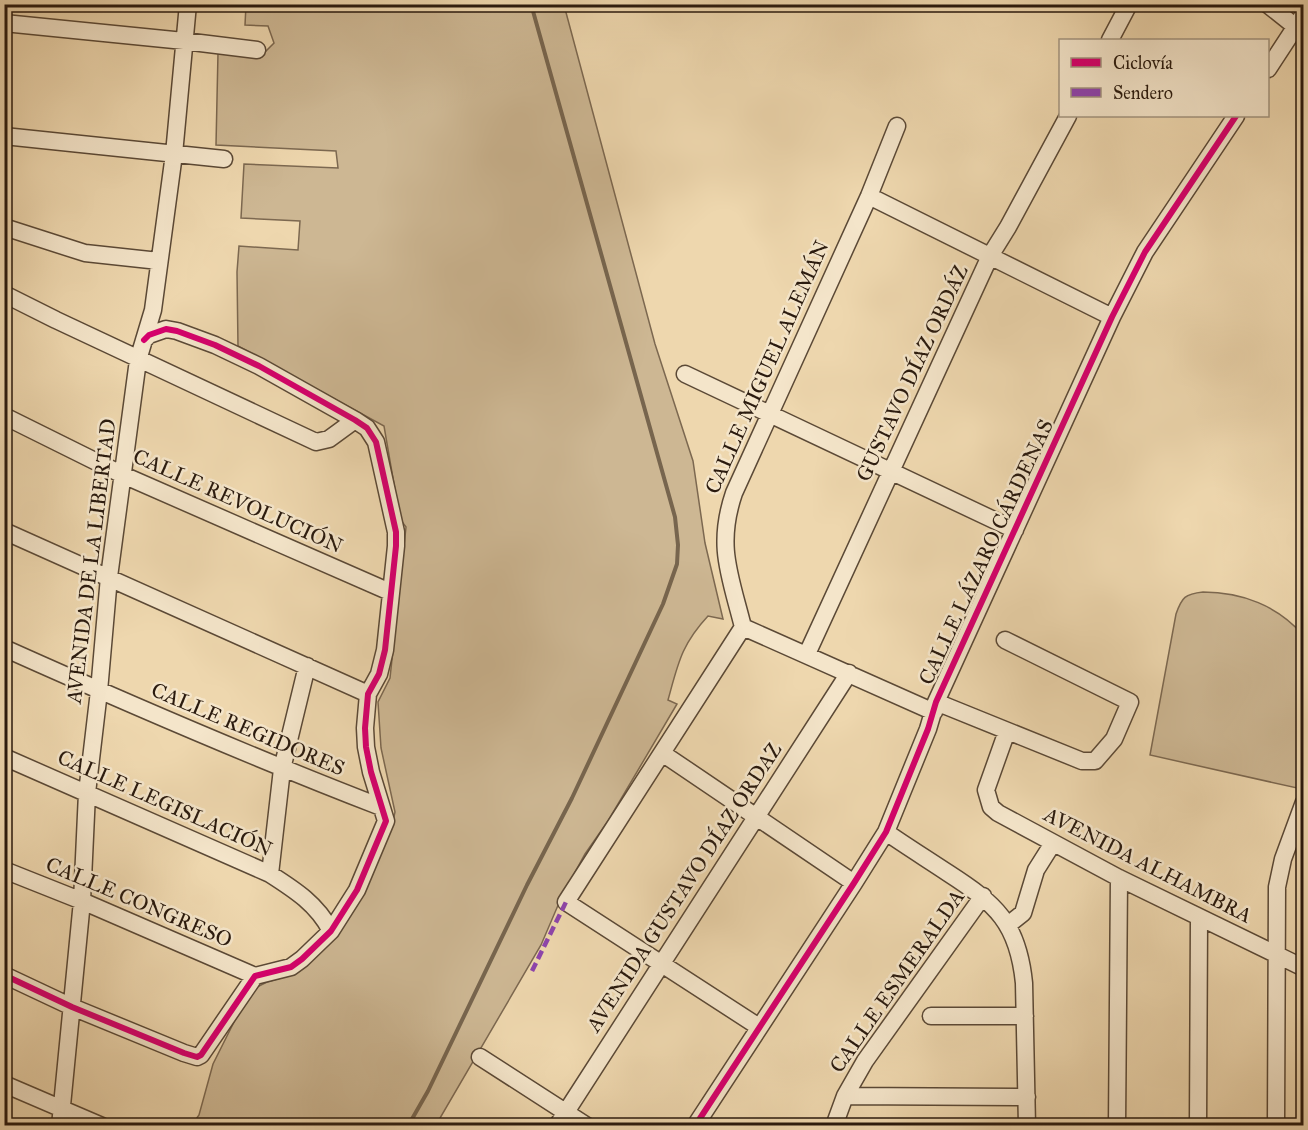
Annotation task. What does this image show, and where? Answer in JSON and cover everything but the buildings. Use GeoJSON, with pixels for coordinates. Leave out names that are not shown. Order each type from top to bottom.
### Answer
{"type":"FeatureCollection","features":[{"type":"Feature","properties":{"kind":"street","name":"AVENIDA DE LA LIBERTAD"},"geometry":{"type":"LineString","coordinates":[[61,1117],[82,901],[87,794],[99,691],[108,577],[138,360],[153,310],[174,154],[188,4]]}},
{"type":"Feature","properties":{"kind":"street"},"geometry":{"type":"LineString","coordinates":[[1111,39],[1129,4]]}},
{"type":"Feature","properties":{"kind":"street"},"geometry":{"type":"LineString","coordinates":[[1267,4],[1300,20],[1269,67]]}},
{"type":"Feature","properties":{"kind":"street"},"geometry":{"type":"LineString","coordinates":[[4,23],[257,50]]}},
{"type":"Feature","properties":{"kind":"street","name":"GUSTAVO DÍAZ ORDÁZ"},"geometry":{"type":"LineString","coordinates":[[807,654],[990,256],[1067,117]]}},
{"type":"Feature","properties":{"kind":"street","name":"CALLE LÁZARO CÁRDENAS"},"geometry":{"type":"LineString","coordinates":[[698,1124],[885,832],[935,707],[1112,317],[1145,252],[1235,117]]}},
{"type":"Feature","properties":{"kind":"street","name":"CALLE MIGUEL ALEMÁN"},"geometry":{"type":"LineString","coordinates":[[743,627],[725,557],[724,531],[727,513],[869,196],[897,126]]}},
{"type":"Feature","properties":{"kind":"street"},"geometry":{"type":"LineString","coordinates":[[4,136],[224,159]]}},
{"type":"Feature","properties":{"kind":"street"},"geometry":{"type":"LineString","coordinates":[[869,196],[1112,317]]}},
{"type":"Feature","properties":{"kind":"street"},"geometry":{"type":"LineString","coordinates":[[4,227],[85,253],[159,261]]}},
{"type":"Feature","properties":{"kind":"street"},"geometry":{"type":"LineString","coordinates":[[4,294],[138,360],[316,442],[329,439],[355,420]]}},
{"type":"Feature","properties":{"kind":"street"},"geometry":{"type":"LineString","coordinates":[[4,975],[72,1007],[197,1057],[205,1052],[255,976],[291,967],[331,930],[345,911],[367,869],[386,821],[366,747],[368,694],[383,663],[396,532],[373,435],[355,420],[259,366],[215,345],[177,330],[166,329],[149,335],[144,340]]}},
{"type":"Feature","properties":{"kind":"street"},"geometry":{"type":"LineString","coordinates":[[685,374],[1015,530]]}},
{"type":"Feature","properties":{"kind":"street","name":"CALLE REVOLUCIÓN"},"geometry":{"type":"LineString","coordinates":[[4,416],[123,475],[390,592]]}},
{"type":"Feature","properties":{"kind":"street"},"geometry":{"type":"LineString","coordinates":[[4,531],[368,694]]}},
{"type":"Feature","properties":{"kind":"street"},"geometry":{"type":"LineString","coordinates":[[759,1027],[566,902],[743,627],[935,707],[1008,731],[1082,761],[1095,761],[1114,740],[1130,702],[1005,640]]}},
{"type":"Feature","properties":{"kind":"street","name":"CALLE REGIDORES"},"geometry":{"type":"LineString","coordinates":[[4,648],[282,769],[381,807]]}},
{"type":"Feature","properties":{"kind":"street"},"geometry":{"type":"LineString","coordinates":[[270,874],[282,769],[307,666]]}},
{"type":"Feature","properties":{"kind":"street","name":"AVENIDA GUSTAVO DÍAZ ORDAZ"},"geometry":{"type":"LineString","coordinates":[[561,1119],[849,673]]}},
{"type":"Feature","properties":{"kind":"street","name":"AVENIDA ALHAMBRA"},"geometry":{"type":"LineString","coordinates":[[1008,731],[986,790],[992,807],[998,813],[1119,878],[1304,968]]}},
{"type":"Feature","properties":{"kind":"street"},"geometry":{"type":"LineString","coordinates":[[662,753],[854,883]]}},
{"type":"Feature","properties":{"kind":"street","name":"CALLE LEGISLACIÓN"},"geometry":{"type":"LineString","coordinates":[[4,757],[270,874],[305,897],[318,909],[331,930]]}},
{"type":"Feature","properties":{"kind":"street"},"geometry":{"type":"LineString","coordinates":[[1276,1125],[1277,887],[1280,870],[1304,802]]}},
{"type":"Feature","properties":{"kind":"street"},"geometry":{"type":"LineString","coordinates":[[885,832],[983,896],[998,910],[1008,925],[1021,960],[1025,1016],[1027,1125]]}},
{"type":"Feature","properties":{"kind":"street"},"geometry":{"type":"LineString","coordinates":[[1008,925],[1023,913],[1036,870],[1053,843]]}},
{"type":"Feature","properties":{"kind":"street","name":"CALLE CONGRESO"},"geometry":{"type":"LineString","coordinates":[[4,870],[255,976]]}},
{"type":"Feature","properties":{"kind":"street"},"geometry":{"type":"LineString","coordinates":[[1117,1125],[1119,878]]}},
{"type":"Feature","properties":{"kind":"street","name":"CALLE ESMERALDA"},"geometry":{"type":"LineString","coordinates":[[834,1125],[845,1096],[865,1061],[983,896]]}},
{"type":"Feature","properties":{"kind":"street"},"geometry":{"type":"LineString","coordinates":[[1198,1125],[1199,918]]}},
{"type":"Feature","properties":{"kind":"street"},"geometry":{"type":"LineString","coordinates":[[932,1016],[1025,1016]]}},
{"type":"Feature","properties":{"kind":"street"},"geometry":{"type":"LineString","coordinates":[[480,1057],[561,1119],[587,1125]]}},
{"type":"Feature","properties":{"kind":"street"},"geometry":{"type":"LineString","coordinates":[[4,1084],[61,1117],[102,1125]]}},
{"type":"Feature","properties":{"kind":"street"},"geometry":{"type":"LineString","coordinates":[[845,1096],[1027,1097]]}},
{"type":"Feature","properties":{"kind":"shaded area"},"geometry":{"type":"Polygon","coordinates":[[[246,5],[564,5],[655,344],[693,461],[705,543],[723,619],[708,616],[686,646],[668,700],[677,704],[608,821],[585,854],[562,896],[541,945],[436,1125],[191,1126],[199,1115],[213,1064],[240,1010],[255,988],[291,975],[313,958],[393,821],[395,812],[381,748],[378,702],[390,678],[406,527],[400,519],[384,426],[238,346],[239,246],[298,250],[300,221],[241,218],[244,164],[338,168],[336,151],[216,145],[218,53],[262,55],[274,43],[268,26],[245,25],[246,5]]]}},
{"type":"Feature","properties":{"kind":"shaded area"},"geometry":{"type":"Polygon","coordinates":[[[1203,592],[1232,595],[1258,603],[1282,616],[1303,635],[1304,772],[1297,788],[1150,755],[1176,614],[1185,597],[1203,592]]]}},
{"type":"Feature","properties":{"kind":"waterway"},"geometry":{"type":"LineString","coordinates":[[408,1126],[428,1091],[527,885],[572,798],[663,604],[677,564],[678,545],[675,517],[531,4]]}},
{"type":"Feature","properties":{"kind":"marked path"},"geometry":{"type":"LineString","coordinates":[[532,971],[566,902]]}},
{"type":"Feature","properties":{"kind":"cycle path"},"geometry":{"type":"LineString","coordinates":[[695,1126],[886,832],[928,729],[936,702],[1112,317],[1145,252],[1235,117]]}},
{"type":"Feature","properties":{"kind":"cycle path"},"geometry":{"type":"LineString","coordinates":[[4,975],[72,1007],[197,1057],[201,1055],[255,976],[291,967],[331,931],[357,890],[386,821],[371,772],[365,728],[368,694],[379,674],[385,650],[396,546],[396,532],[376,442],[367,428],[355,420],[259,366],[215,345],[166,329],[149,335],[144,340]]}}]}
